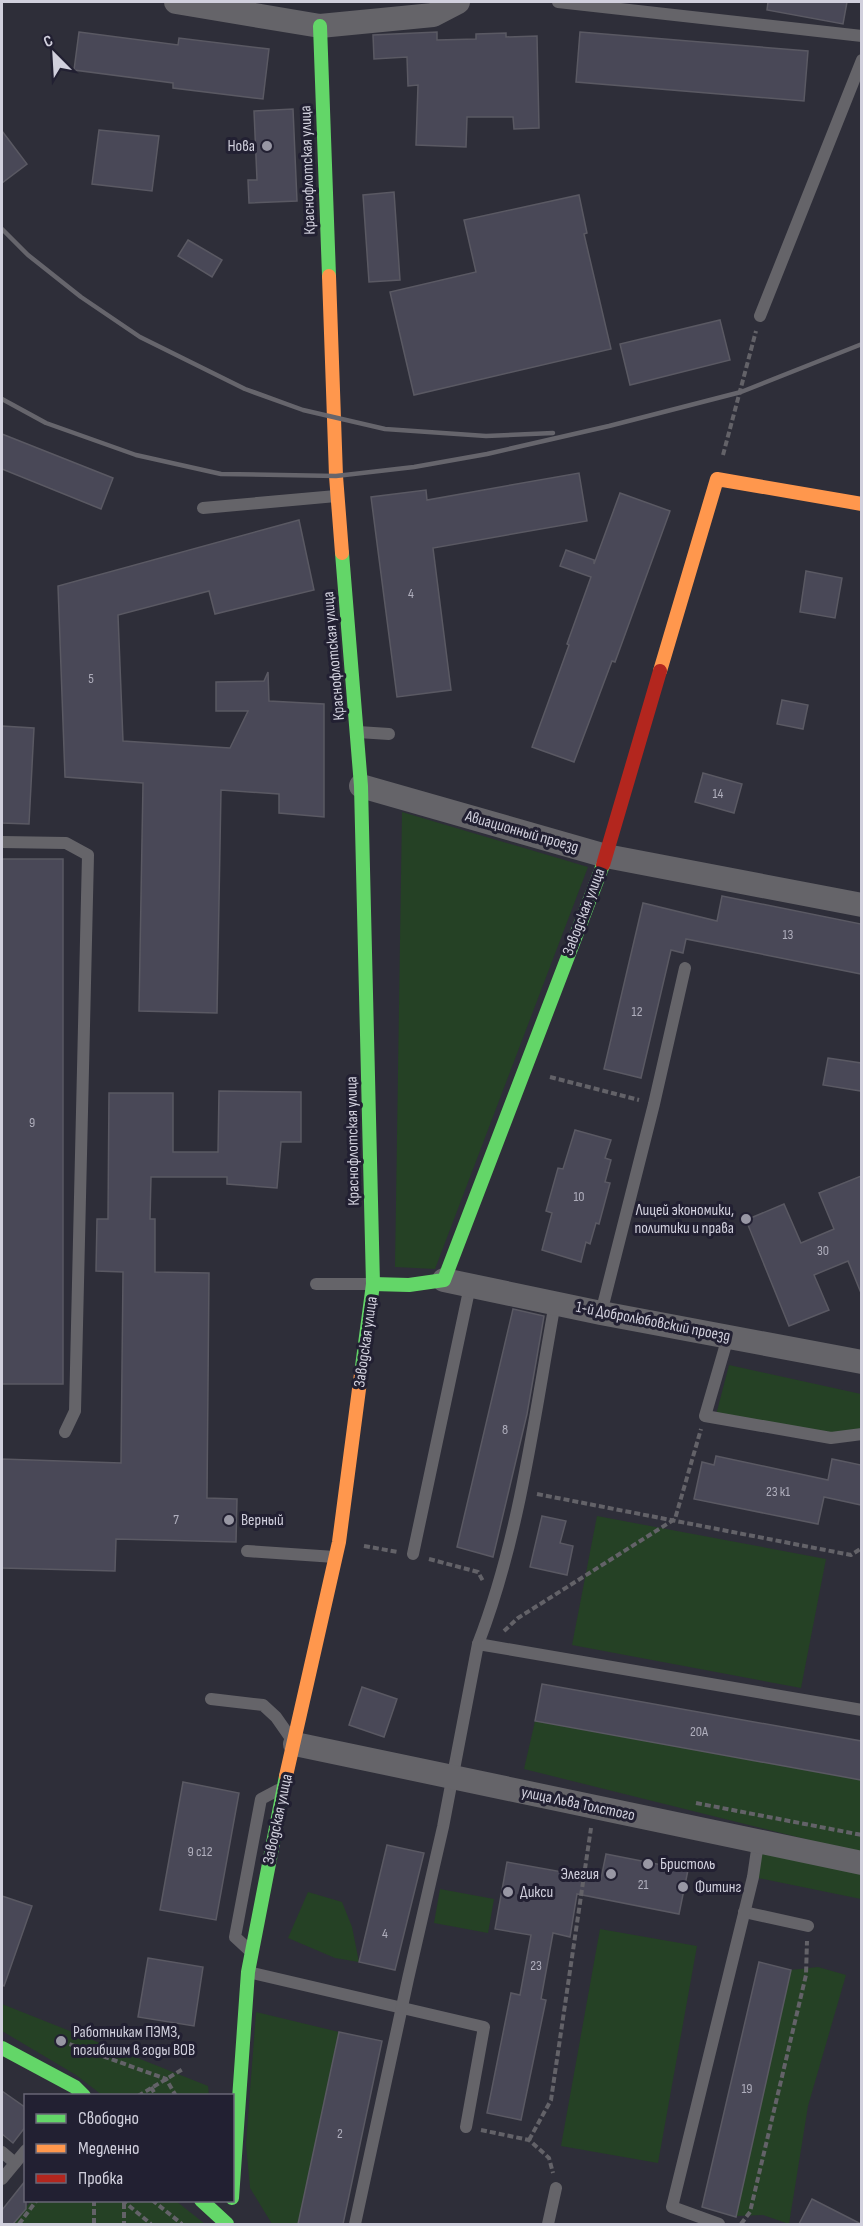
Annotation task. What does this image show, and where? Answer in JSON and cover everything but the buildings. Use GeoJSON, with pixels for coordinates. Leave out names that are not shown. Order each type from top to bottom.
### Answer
{"type":"FeatureCollection","features":[{"type":"Feature","properties":{"kind":"street"},"geometry":{"type":"LineString","coordinates":[[176,2],[320,26],[433,15],[458,2]]}},
{"type":"Feature","properties":{"kind":"street","name":"Краснофлотская улица"},"geometry":{"type":"LineString","coordinates":[[320,26],[332,406],[337,496],[361,786],[373,1284]]}},
{"type":"Feature","properties":{"kind":"street"},"geometry":{"type":"LineString","coordinates":[[717,478],[861,504]]}},
{"type":"Feature","properties":{"kind":"street","name":"Заводская улица"},"geometry":{"type":"LineString","coordinates":[[234,2171],[248,1972],[276,1819],[336,1557],[373,1284],[409,1285],[444,1280],[606,856],[717,478]]}},
{"type":"Feature","properties":{"kind":"street","name":"Авиационный проезд"},"geometry":{"type":"LineString","coordinates":[[361,786],[606,856],[861,905]]}},
{"type":"Feature","properties":{"kind":"street","name":"1-й Добролюбовский проезд"},"geometry":{"type":"LineString","coordinates":[[444,1280],[601,1313],[861,1362]]}},
{"type":"Feature","properties":{"kind":"street","name":"улица Льва Толстого"},"geometry":{"type":"LineString","coordinates":[[295,1744],[861,1863]]}},
{"type":"Feature","properties":{"kind":"street"},"geometry":{"type":"LineString","coordinates":[[2,2048],[76,2093]]}},
{"type":"Feature","properties":{"kind":"street"},"geometry":{"type":"LineString","coordinates":[[203,2202],[229,2224]]}},
{"type":"Feature","properties":{"kind":"street","name":"Заводская улица"},"geometry":{"type":"LineString","coordinates":[[229,2224],[232,2202]]}},
{"type":"Feature","properties":{"kind":"lane"},"geometry":{"type":"LineString","coordinates":[[558,2],[861,36]]}},
{"type":"Feature","properties":{"kind":"lane"},"geometry":{"type":"LineString","coordinates":[[760,316],[789,233],[861,60]]}},
{"type":"Feature","properties":{"kind":"lane"},"geometry":{"type":"LineString","coordinates":[[203,508],[337,496]]}},
{"type":"Feature","properties":{"kind":"lane"},"geometry":{"type":"LineString","coordinates":[[356,732],[389,734]]}},
{"type":"Feature","properties":{"kind":"lane"},"geometry":{"type":"LineString","coordinates":[[2,842],[66,843],[88,855],[75,1411],[65,1432]]}},
{"type":"Feature","properties":{"kind":"lane"},"geometry":{"type":"LineString","coordinates":[[601,1313],[686,969]]}},
{"type":"Feature","properties":{"kind":"lane"},"geometry":{"type":"LineString","coordinates":[[316,1284],[373,1284]]}},
{"type":"Feature","properties":{"kind":"lane"},"geometry":{"type":"LineString","coordinates":[[412,1554],[470,1286]]}},
{"type":"Feature","properties":{"kind":"lane"},"geometry":{"type":"LineString","coordinates":[[356,2224],[452,1777],[520,1490],[555,1303]]}},
{"type":"Feature","properties":{"kind":"lane"},"geometry":{"type":"LineString","coordinates":[[728,1337],[705,1416],[831,1438],[861,1434]]}},
{"type":"Feature","properties":{"kind":"lane"},"geometry":{"type":"LineString","coordinates":[[247,1551],[336,1557]]}},
{"type":"Feature","properties":{"kind":"lane"},"geometry":{"type":"LineString","coordinates":[[483,1645],[861,1710]]}},
{"type":"Feature","properties":{"kind":"lane"},"geometry":{"type":"LineString","coordinates":[[211,1699],[263,1705],[276,1717],[295,1744]]}},
{"type":"Feature","properties":{"kind":"lane"},"geometry":{"type":"LineString","coordinates":[[252,1953],[232,1936],[261,1799],[284,1787]]}},
{"type":"Feature","properties":{"kind":"lane"},"geometry":{"type":"LineString","coordinates":[[719,2224],[672,2207],[753,1877],[758,1843]]}},
{"type":"Feature","properties":{"kind":"lane"},"geometry":{"type":"LineString","coordinates":[[744,1912],[808,1926]]}},
{"type":"Feature","properties":{"kind":"lane"},"geometry":{"type":"LineString","coordinates":[[248,1972],[402,2006],[484,2027],[466,2127]]}},
{"type":"Feature","properties":{"kind":"lane"},"geometry":{"type":"LineString","coordinates":[[2,2152],[15,2163]]}},
{"type":"Feature","properties":{"kind":"lane"},"geometry":{"type":"LineString","coordinates":[[2,2179],[24,2152]]}},
{"type":"Feature","properties":{"kind":"lane"},"geometry":{"type":"LineString","coordinates":[[548,2224],[556,2188]]}},
{"type":"Feature","properties":{"kind":"path"},"geometry":{"type":"LineString","coordinates":[[717,478],[760,316]]}},
{"type":"Feature","properties":{"kind":"path"},"geometry":{"type":"LineString","coordinates":[[524,1070],[654,1104]]}},
{"type":"Feature","properties":{"kind":"path"},"geometry":{"type":"LineString","coordinates":[[483,1645],[518,1618],[675,1520],[705,1416]]}},
{"type":"Feature","properties":{"kind":"path"},"geometry":{"type":"LineString","coordinates":[[520,1490],[851,1555],[861,1548]]}},
{"type":"Feature","properties":{"kind":"path"},"geometry":{"type":"LineString","coordinates":[[529,2140],[551,2100],[594,1808]]}},
{"type":"Feature","properties":{"kind":"path"},"geometry":{"type":"LineString","coordinates":[[741,2224],[750,2212],[806,1975],[808,1926]]}},
{"type":"Feature","properties":{"kind":"path"},"geometry":{"type":"LineString","coordinates":[[61,2041],[166,2079],[175,2094]]}},
{"type":"Feature","properties":{"kind":"path"},"geometry":{"type":"LineString","coordinates":[[141,2094],[183,2069]]}},
{"type":"Feature","properties":{"kind":"path"},"geometry":{"type":"LineString","coordinates":[[151,2087],[155,2094]]}},
{"type":"Feature","properties":{"kind":"path"},"geometry":{"type":"LineString","coordinates":[[466,2127],[529,2140],[549,2158],[556,2188]]}},
{"type":"Feature","properties":{"kind":"path"},"geometry":{"type":"LineString","coordinates":[[19,2224],[36,2202]]}},
{"type":"Feature","properties":{"kind":"path"},"geometry":{"type":"LineString","coordinates":[[94,2202],[94,2224]]}},
{"type":"Feature","properties":{"kind":"path"},"geometry":{"type":"LineString","coordinates":[[123,2202],[124,2224]]}},
{"type":"Feature","properties":{"kind":"path"},"geometry":{"type":"LineString","coordinates":[[124,2202],[151,2224]]}},
{"type":"Feature","properties":{"kind":"path"},"geometry":{"type":"LineString","coordinates":[[154,2202],[182,2224]]}},
{"type":"Feature","properties":{"kind":"green space"},"geometry":{"type":"Polygon","coordinates":[[[402,812],[588,867],[435,1269],[395,1267],[402,812]]]}},
{"type":"Feature","properties":{"kind":"green space"},"geometry":{"type":"Polygon","coordinates":[[[729,1365],[861,1394],[861,1430],[831,1434],[716,1415],[729,1365]]]}},
{"type":"Feature","properties":{"kind":"green space"},"geometry":{"type":"Polygon","coordinates":[[[597,1516],[826,1559],[801,1688],[572,1645],[597,1516]]]}},
{"type":"Feature","properties":{"kind":"green space"},"geometry":{"type":"Polygon","coordinates":[[[535,1721],[861,1780],[861,1853],[524,1769],[535,1721]]]}},
{"type":"Feature","properties":{"kind":"green space"},"geometry":{"type":"Polygon","coordinates":[[[758,1843],[861,1863],[861,1899],[753,1877],[758,1843]]]}},
{"type":"Feature","properties":{"kind":"green space"},"geometry":{"type":"Polygon","coordinates":[[[440,1889],[494,1899],[488,1933],[434,1923],[440,1889]]]}},
{"type":"Feature","properties":{"kind":"green space"},"geometry":{"type":"Polygon","coordinates":[[[308,1892],[342,1902],[352,1927],[359,1962],[335,1958],[288,1938],[308,1892]]]}},
{"type":"Feature","properties":{"kind":"green space"},"geometry":{"type":"Polygon","coordinates":[[[600,1929],[697,1946],[658,2163],[561,2146],[600,1929]]]}},
{"type":"Feature","properties":{"kind":"green space"},"geometry":{"type":"Polygon","coordinates":[[[818,1967],[846,1975],[808,2106],[789,2224],[763,2215],[736,2216],[791,1970],[818,1967]]]}},
{"type":"Feature","properties":{"kind":"green space"},"geometry":{"type":"Polygon","coordinates":[[[2,2004],[208,2086],[209,2094],[101,2094],[76,2075],[2,2031],[2,2004]]]}},
{"type":"Feature","properties":{"kind":"green space"},"geometry":{"type":"Polygon","coordinates":[[[256,2012],[339,2032],[298,2224],[272,2224],[250,2188],[246,2144],[256,2012]]]}},
{"type":"Feature","properties":{"kind":"green space"},"geometry":{"type":"Polygon","coordinates":[[[30,2202],[177,2202],[205,2224],[13,2224],[30,2202]]]}},
{"type":"Feature","properties":{"kind":"railway"},"geometry":{"type":"LineString","coordinates":[[2,229],[28,255],[81,297],[140,337],[245,389],[303,410],[385,429],[486,436],[553,433]]}},
{"type":"Feature","properties":{"kind":"railway"},"geometry":{"type":"LineString","coordinates":[[2,399],[46,423],[136,455],[221,474],[336,476],[414,467],[487,454],[609,426],[741,392],[862,344]]}},
{"type":"Feature","properties":{"kind":"traffic: fast"},"geometry":{"type":"LineString","coordinates":[[320,26],[329,276]]}},
{"type":"Feature","properties":{"kind":"traffic: fast"},"geometry":{"type":"LineString","coordinates":[[342,553],[361,786],[373,1284],[361,1374]]}},
{"type":"Feature","properties":{"kind":"traffic: fast"},"geometry":{"type":"LineString","coordinates":[[373,1284],[409,1285],[444,1280],[603,865]]}},
{"type":"Feature","properties":{"kind":"traffic: fast"},"geometry":{"type":"LineString","coordinates":[[234,2170],[248,1972],[286,1776]]}},
{"type":"Feature","properties":{"kind":"traffic: fast"},"geometry":{"type":"LineString","coordinates":[[2,2048],[75,2087],[82,2094]]}},
{"type":"Feature","properties":{"kind":"traffic: fast"},"geometry":{"type":"LineString","coordinates":[[203,2202],[227,2224]]}},
{"type":"Feature","properties":{"kind":"traffic: slow"},"geometry":{"type":"LineString","coordinates":[[329,276],[336,476],[342,553]]}},
{"type":"Feature","properties":{"kind":"traffic: slow"},"geometry":{"type":"LineString","coordinates":[[660,671],[717,479],[862,504]]}},
{"type":"Feature","properties":{"kind":"traffic: slow"},"geometry":{"type":"LineString","coordinates":[[286,1776],[339,1542],[361,1374]]}},
{"type":"Feature","properties":{"kind":"traffic: jam"},"geometry":{"type":"LineString","coordinates":[[603,865],[660,671]]}},
{"type":"Feature","properties":{"kind":"place","name":"Нова"},"geometry":{"type":"Point","coordinates":[267,146]}},
{"type":"Feature","properties":{"kind":"place","name":"Лицей экономики, политики и права"},"geometry":{"type":"Point","coordinates":[746,1219]}},
{"type":"Feature","properties":{"kind":"place","name":"Верный"},"geometry":{"type":"Point","coordinates":[229,1520]}},
{"type":"Feature","properties":{"kind":"place","name":"Бристоль"},"geometry":{"type":"Point","coordinates":[648,1864]}},
{"type":"Feature","properties":{"kind":"place","name":"Элегия"},"geometry":{"type":"Point","coordinates":[611,1874]}},
{"type":"Feature","properties":{"kind":"place","name":"Фитинг"},"geometry":{"type":"Point","coordinates":[683,1887]}},
{"type":"Feature","properties":{"kind":"place","name":"Дикси"},"geometry":{"type":"Point","coordinates":[508,1892]}},
{"type":"Feature","properties":{"kind":"place","name":"Работникам ПЭМЗ, погибшим в годы ВОВ"},"geometry":{"type":"Point","coordinates":[61,2041]}}]}
